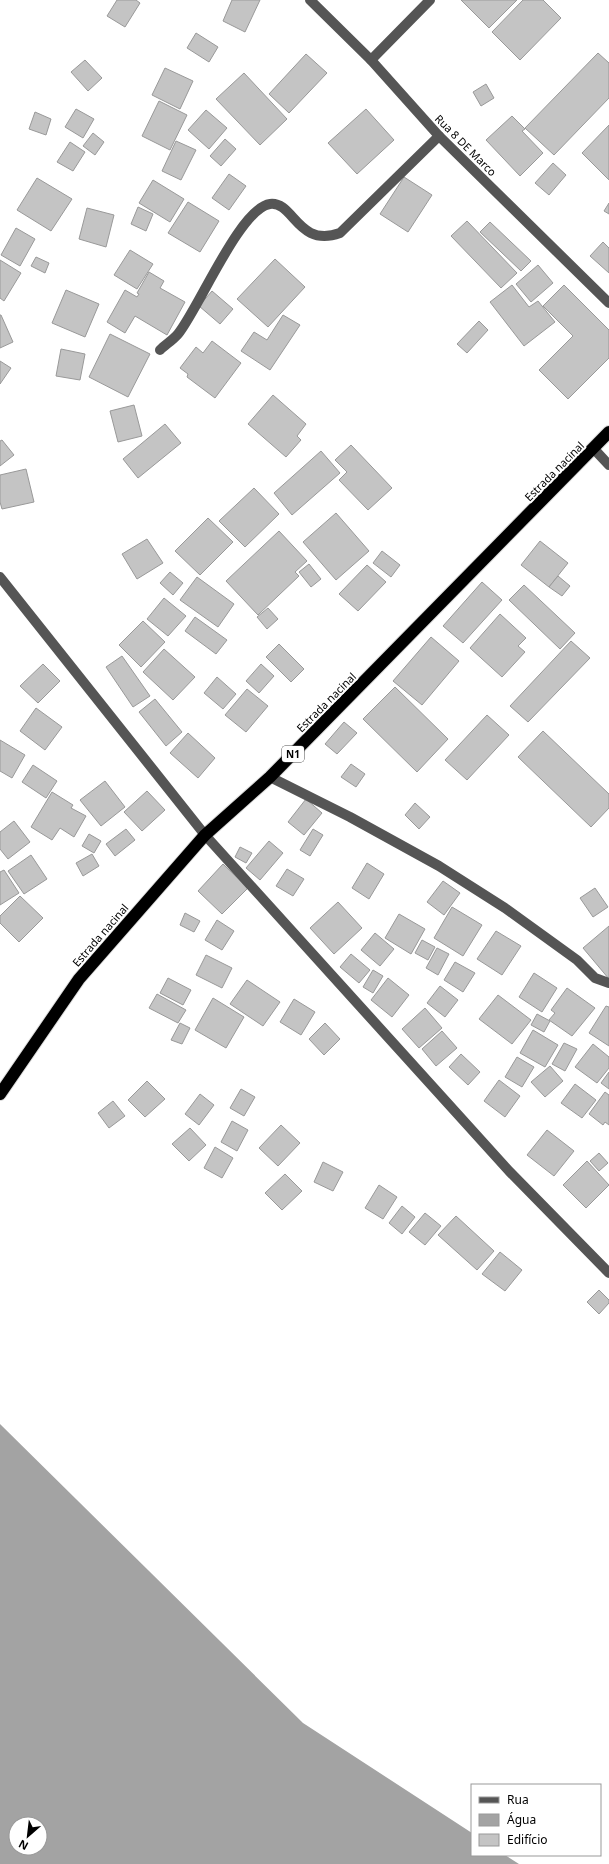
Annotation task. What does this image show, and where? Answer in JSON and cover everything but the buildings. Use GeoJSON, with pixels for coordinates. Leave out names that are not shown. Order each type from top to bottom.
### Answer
{"type":"FeatureCollection","features":[{"type":"Feature","properties":{"kind":"highway","name":"Estrada nacinal"},"geometry":{"type":"LineString","coordinates":[[0,1094],[79,979],[205,834],[270,777],[594,449],[609,432]]}},
{"type":"Feature","properties":{"kind":"street","name":"Rua 8 DE Marco"},"geometry":{"type":"LineString","coordinates":[[310,0],[371,60],[439,136],[609,303]]}},
{"type":"Feature","properties":{"kind":"street"},"geometry":{"type":"LineString","coordinates":[[371,60],[430,0]]}},
{"type":"Feature","properties":{"kind":"street"},"geometry":{"type":"LineString","coordinates":[[160,350],[178,333],[222,258],[243,226],[258,210],[270,204],[281,206],[312,235],[328,237],[340,233],[439,136]]}},
{"type":"Feature","properties":{"kind":"street"},"geometry":{"type":"LineString","coordinates":[[594,449],[609,464]]}},
{"type":"Feature","properties":{"kind":"street"},"geometry":{"type":"LineString","coordinates":[[0,577],[205,834],[509,1170],[609,1273]]}},
{"type":"Feature","properties":{"kind":"street"},"geometry":{"type":"LineString","coordinates":[[270,777],[350,817],[439,866],[505,908],[576,960],[595,978],[609,983]]}},
{"type":"Feature","properties":{"kind":"water"},"geometry":{"type":"Polygon","coordinates":[[[0,1424],[303,1723],[471,1832],[471,1856],[507,1856],[519,1864],[0,1864],[0,1424]]]}}]}
